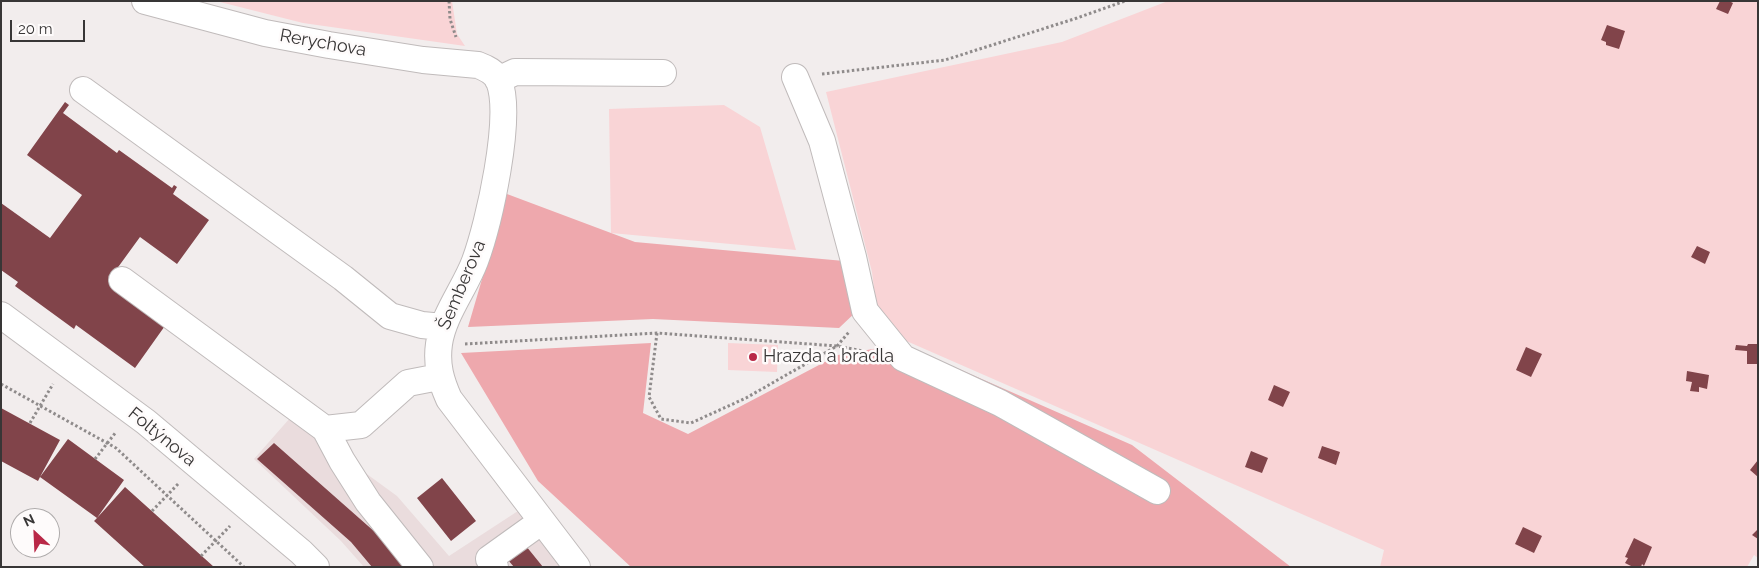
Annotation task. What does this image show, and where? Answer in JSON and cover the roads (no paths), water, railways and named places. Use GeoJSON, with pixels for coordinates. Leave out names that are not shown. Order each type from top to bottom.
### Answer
{"type":"FeatureCollection","features":[{"type":"Feature","properties":{"kind":"street","name":"Rerychova"},"geometry":{"type":"LineString","coordinates":[[145,1],[266,33],[302,40],[396,56],[478,65],[490,70],[498,80]]}},
{"type":"Feature","properties":{"kind":"street"},"geometry":{"type":"LineString","coordinates":[[498,80],[515,72],[663,73]]}},
{"type":"Feature","properties":{"kind":"street"},"geometry":{"type":"LineString","coordinates":[[795,77],[822,141],[865,311],[903,358],[1000,403],[1156,491]]}},
{"type":"Feature","properties":{"kind":"street","name":"Šemberova"},"geometry":{"type":"LineString","coordinates":[[498,80],[503,98],[503,116],[491,203],[476,260],[441,336],[440,377],[450,399],[577,567]]}},
{"type":"Feature","properties":{"kind":"street"},"geometry":{"type":"LineString","coordinates":[[83,90],[344,278],[390,316],[422,325],[441,336]]}},
{"type":"Feature","properties":{"kind":"street"},"geometry":{"type":"LineString","coordinates":[[122,280],[325,428],[342,461],[368,502],[420,567]]}},
{"type":"Feature","properties":{"kind":"street","name":"Foltýnova"},"geometry":{"type":"LineString","coordinates":[[1,315],[133,412],[301,552],[316,567]]}},
{"type":"Feature","properties":{"kind":"street"},"geometry":{"type":"LineString","coordinates":[[325,428],[361,425],[408,383],[440,377]]}},
{"type":"Feature","properties":{"kind":"street"},"geometry":{"type":"LineString","coordinates":[[495,567],[489,559],[542,521]]}},
{"type":"Feature","properties":{"kind":"place","name":"Hrazda a bradla"},"geometry":{"type":"Point","coordinates":[753,357]}}]}
